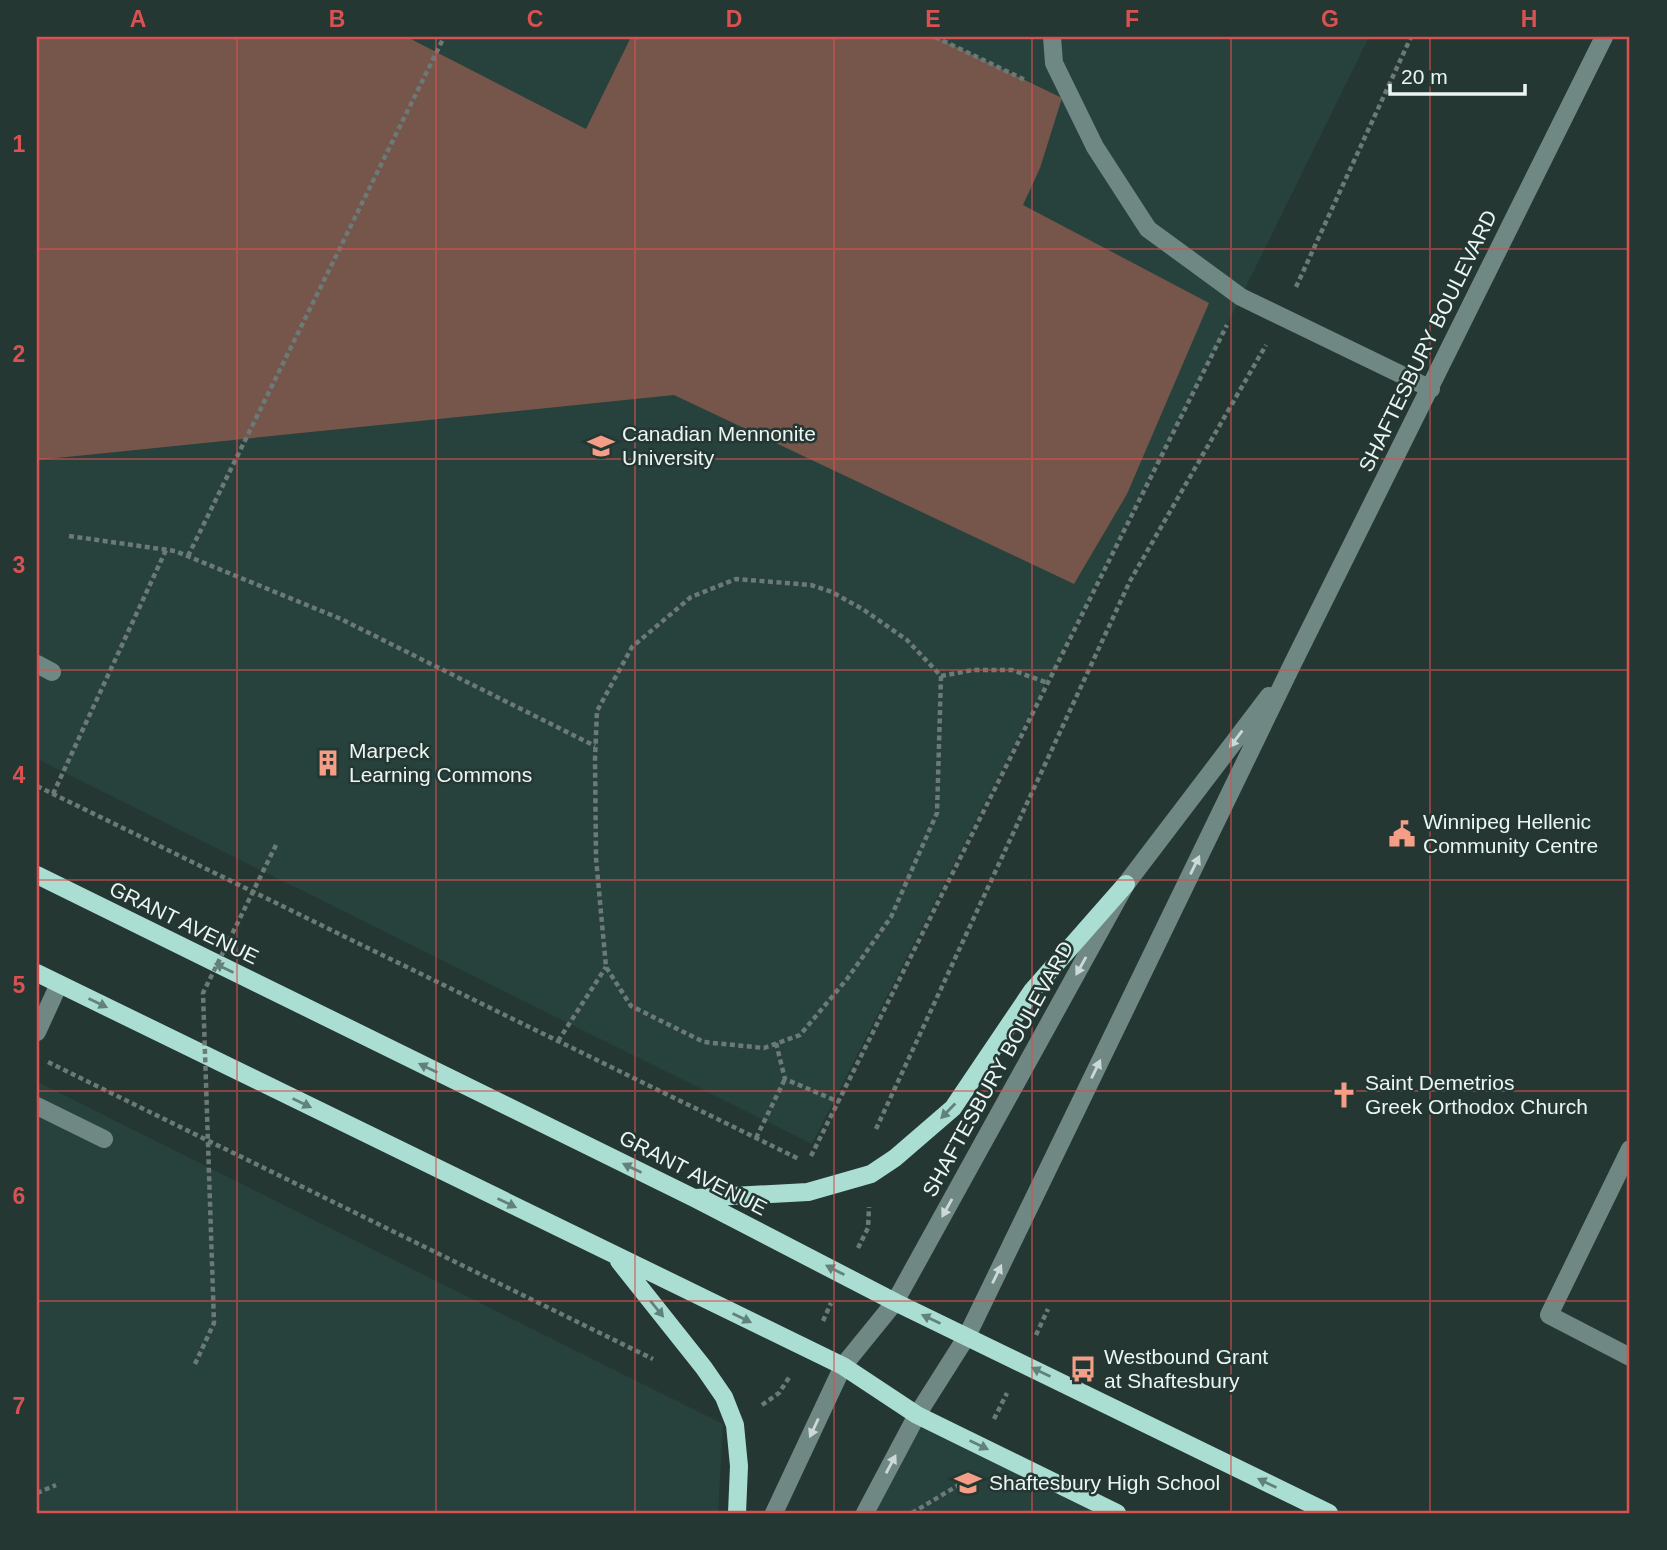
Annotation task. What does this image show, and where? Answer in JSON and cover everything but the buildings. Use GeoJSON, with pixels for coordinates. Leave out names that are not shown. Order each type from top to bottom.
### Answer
{"type":"FeatureCollection","features":[{"type":"Feature","properties":{"kind":"main road","name":"GRANT AVENUE"},"geometry":{"type":"LineString","coordinates":[[37,876],[694,1198],[895,1302],[1329,1513]]}},
{"type":"Feature","properties":{"kind":"main road"},"geometry":{"type":"LineString","coordinates":[[694,1198],[808,1192],[871,1174],[895,1158],[953,1108],[1032,991],[1126,884]]}},
{"type":"Feature","properties":{"kind":"main road"},"geometry":{"type":"LineString","coordinates":[[37,974],[843,1366],[917,1416],[1117,1513]]}},
{"type":"Feature","properties":{"kind":"main road"},"geometry":{"type":"LineString","coordinates":[[614,1256],[724,1397],[735,1425],[739,1466],[737,1513]]}},
{"type":"Feature","properties":{"kind":"street"},"geometry":{"type":"LineString","coordinates":[[1052,37],[1054,63],[1073,103],[1095,147],[1148,229],[1241,297],[1431,390]]}},
{"type":"Feature","properties":{"kind":"street","name":"SHAFTESBURY BOULEVARD"},"geometry":{"type":"LineString","coordinates":[[865,1513],[917,1416],[967,1336],[1292,665],[1431,390],[1604,37]]}},
{"type":"Feature","properties":{"kind":"street","name":"SHAFTESBURY BOULEVARD"},"geometry":{"type":"LineString","coordinates":[[774,1513],[843,1366],[895,1302],[1126,884],[1292,665]]}},
{"type":"Feature","properties":{"kind":"street"},"geometry":{"type":"LineString","coordinates":[[37,1032],[59,985]]}},
{"type":"Feature","properties":{"kind":"street"},"geometry":{"type":"LineString","coordinates":[[37,1106],[104,1139]]}},
{"type":"Feature","properties":{"kind":"street"},"geometry":{"type":"LineString","coordinates":[[1630,1149],[1549,1315],[1630,1357]]}},
{"type":"Feature","properties":{"kind":"path"},"geometry":{"type":"LineString","coordinates":[[188,556],[444,37]]}},
{"type":"Feature","properties":{"kind":"path"},"geometry":{"type":"LineString","coordinates":[[935,37],[1073,103]]}},
{"type":"Feature","properties":{"kind":"path"},"geometry":{"type":"LineString","coordinates":[[872,1138],[1130,581],[1281,318],[1411,37]]}},
{"type":"Feature","properties":{"kind":"path"},"geometry":{"type":"LineString","coordinates":[[808,1164],[1241,297]]}},
{"type":"Feature","properties":{"kind":"path"},"geometry":{"type":"LineString","coordinates":[[69,536],[166,550],[188,556],[341,619],[596,746]]}},
{"type":"Feature","properties":{"kind":"path"},"geometry":{"type":"LineString","coordinates":[[53,794],[166,550]]}},
{"type":"Feature","properties":{"kind":"path"},"geometry":{"type":"LineString","coordinates":[[736,579],[811,585],[832,592],[864,610],[908,640],[941,676],[937,813],[891,917],[846,979],[800,1035],[764,1048],[704,1042],[631,1006],[606,967],[596,858],[596,746],[597,711],[632,647],[691,597],[736,579]]}},
{"type":"Feature","properties":{"kind":"path"},"geometry":{"type":"LineString","coordinates":[[941,676],[973,670],[1012,670],[1048,683]]}},
{"type":"Feature","properties":{"kind":"path"},"geometry":{"type":"LineString","coordinates":[[37,786],[808,1164]]}},
{"type":"Feature","properties":{"kind":"path"},"geometry":{"type":"LineString","coordinates":[[195,1364],[214,1323],[203,993],[276,845]]}},
{"type":"Feature","properties":{"kind":"path"},"geometry":{"type":"LineString","coordinates":[[558,1041],[606,967]]}},
{"type":"Feature","properties":{"kind":"path"},"geometry":{"type":"LineString","coordinates":[[756,1138],[785,1079],[776,1043]]}},
{"type":"Feature","properties":{"kind":"path"},"geometry":{"type":"LineString","coordinates":[[37,1056],[655,1360]]}},
{"type":"Feature","properties":{"kind":"path"},"geometry":{"type":"LineString","coordinates":[[785,1079],[839,1102]]}},
{"type":"Feature","properties":{"kind":"path"},"geometry":{"type":"LineString","coordinates":[[808,1164],[820,1158]]}},
{"type":"Feature","properties":{"kind":"path"},"geometry":{"type":"LineString","coordinates":[[37,1493],[57,1485]]}},
{"type":"Feature","properties":{"kind":"shaded area","name":"Canadian Mennonite University"},"geometry":{"type":"Polygon","coordinates":[[[37,37],[1369,37],[1241,297],[812,1144],[37,759],[37,37]]]}},
{"type":"Feature","properties":{"kind":"shaded area"},"geometry":{"type":"Polygon","coordinates":[[[37,37],[407,37],[586,129],[631,37],[936,37],[1062,98],[1040,168],[1023,205],[1209,303],[1127,494],[1074,584],[674,395],[37,460],[37,37]]]}},
{"type":"Feature","properties":{"kind":"shaded area"},"geometry":{"type":"Polygon","coordinates":[[[37,1082],[723,1424],[718,1513],[37,1513],[37,1082]]]}},
{"type":"Feature","properties":{"kind":"shaded area","name":"Shaftesbury High School"},"geometry":{"type":"Polygon","coordinates":[[[917,1415],[1117,1513],[865,1513],[917,1415]]]}},
{"type":"Feature","properties":{"kind":"place","name":"Canadian Mennonite University"},"geometry":{"type":"Point","coordinates":[601,446]}},
{"type":"Feature","properties":{"kind":"place","name":"Marpeck Learning Commons"},"geometry":{"type":"Point","coordinates":[328,763]}},
{"type":"Feature","properties":{"kind":"place","name":"Winnipeg Hellenic Community Centre"},"geometry":{"type":"Point","coordinates":[1402,834]}},
{"type":"Feature","properties":{"kind":"place","name":"Saint Demetrios Greek Orthodox Church"},"geometry":{"type":"Point","coordinates":[1344,1095]}},
{"type":"Feature","properties":{"kind":"place","name":"Westbound Grant at Shaftesbury"},"geometry":{"type":"Point","coordinates":[1083,1369]}},
{"type":"Feature","properties":{"kind":"place","name":"Shaftesbury High School"},"geometry":{"type":"Point","coordinates":[968,1483]}}]}
